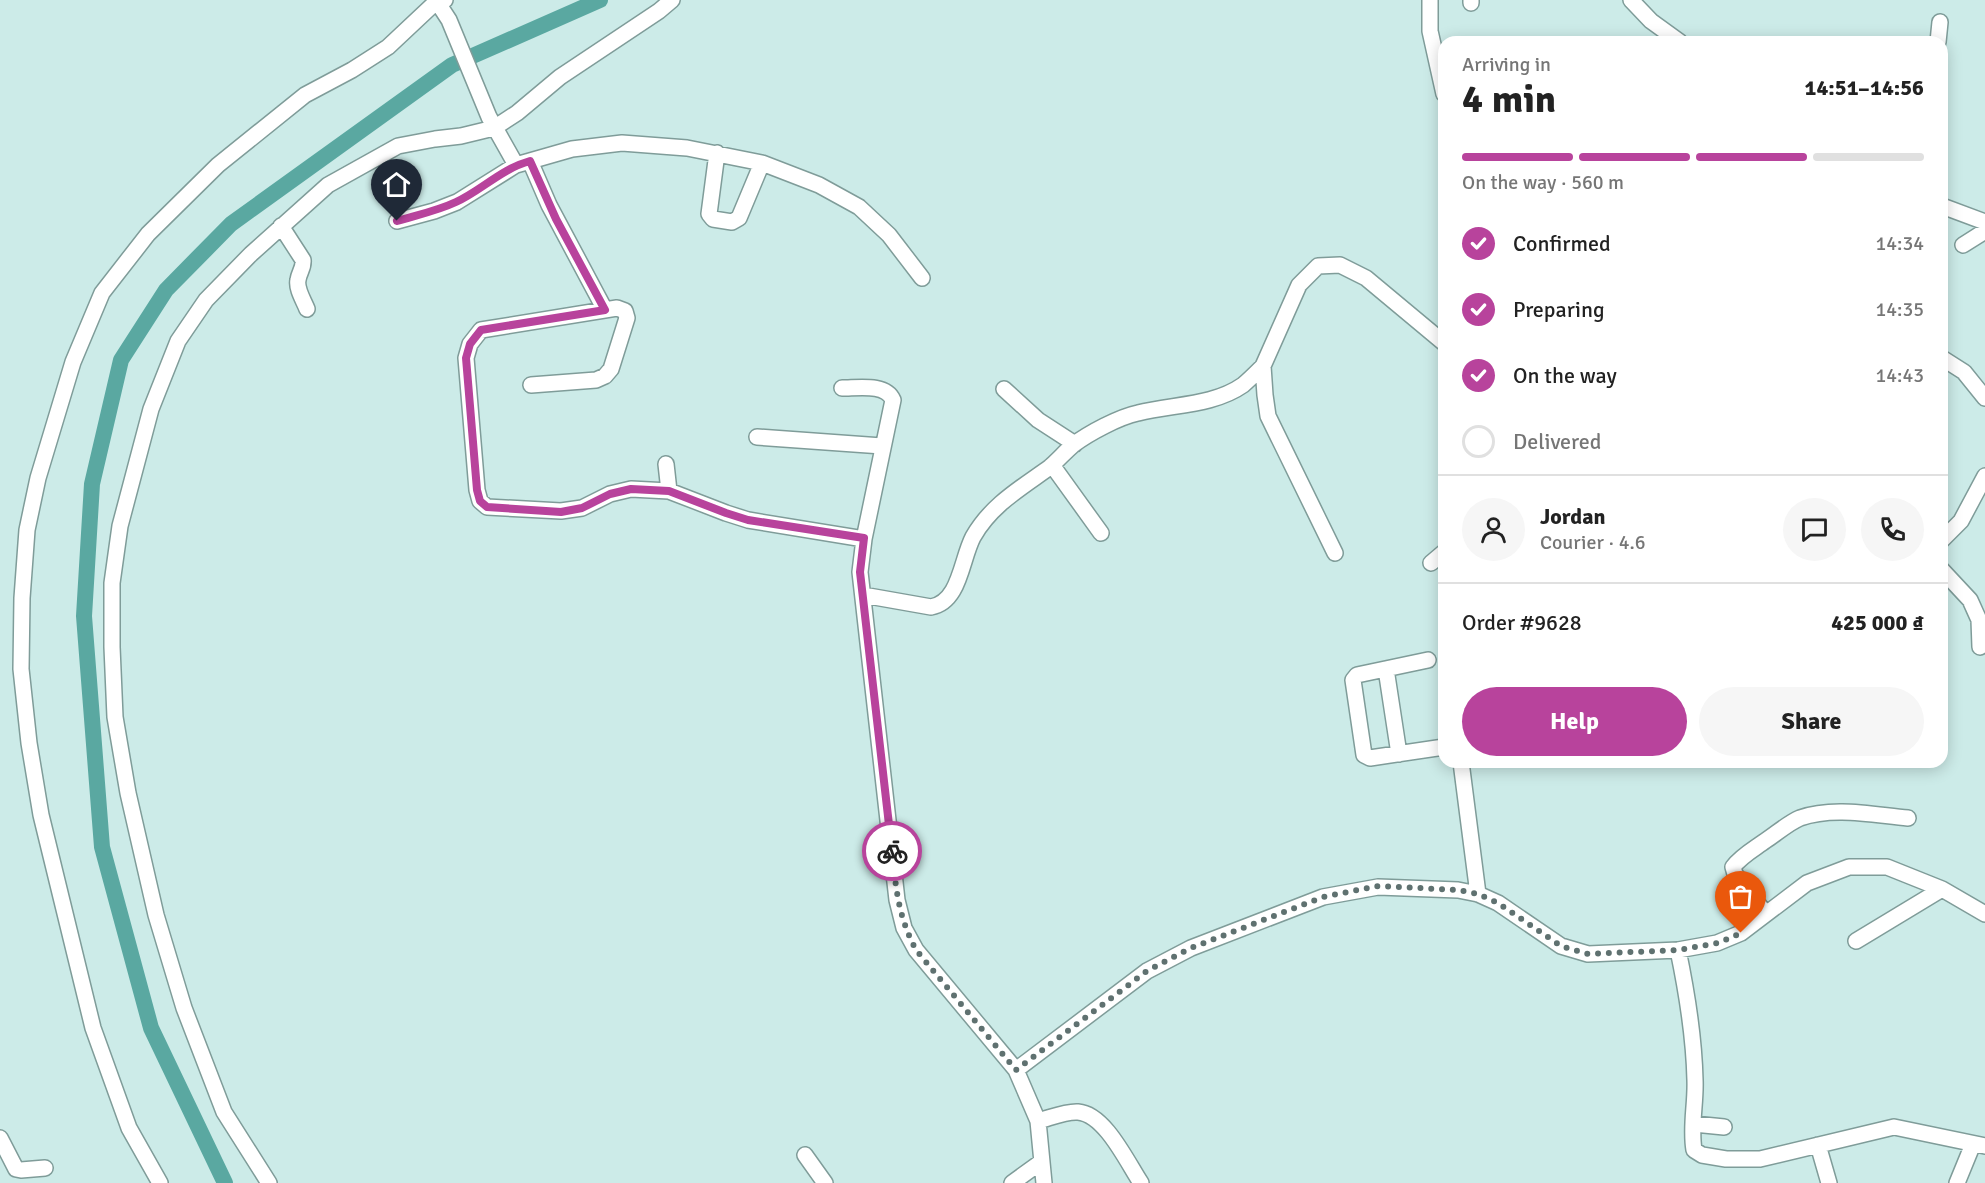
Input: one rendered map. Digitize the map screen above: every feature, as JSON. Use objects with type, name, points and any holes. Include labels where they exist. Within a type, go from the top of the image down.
[{"type":"street","points":[[160,1183],[129,1128],[97,1038],[41,815],[29,743],[21,669],[22,598],[27,530],[38,478],[73,362],[102,293],[148,234],[227,158],[305,95],[352,70],[388,47],[440,0],[491,122],[523,163],[549,205],[605,310]]},
{"type":"street","points":[[268,1183],[224,1112],[184,1008],[156,915],[128,793],[115,717],[112,583],[120,526],[151,410],[178,341],[206,300],[251,254],[328,185],[398,146],[460,136],[517,113],[560,76],[672,0]]},
{"type":"street","points":[[1430,0],[1430,32],[1438,67]]},
{"type":"street","points":[[1631,0],[1651,21],[1672,36]]},
{"type":"street","points":[[1939,36],[1940,22]]},
{"type":"street","points":[[397,221],[457,202],[523,163],[572,149],[622,143],[687,148],[762,163],[819,185],[860,207],[889,234],[922,278]]},
{"type":"street","points":[[717,153],[709,214],[713,219],[732,222],[739,218],[762,163]]},
{"type":"street","points":[[1948,208],[1985,222]]},
{"type":"street","points":[[281,226],[303,260],[304,266],[297,280],[307,309]]},
{"type":"street","points":[[1963,245],[1985,231]]},
{"type":"street","points":[[863,595],[930,607],[941,605],[952,592],[973,537],[986,519],[1002,500],[1052,465],[1075,444],[1114,422],[1138,413],[1213,399],[1243,385],[1263,366],[1299,285],[1318,266],[1340,265],[1366,278],[1438,338]]},
{"type":"street","points":[[531,386],[596,380],[605,376],[611,369],[627,318],[625,311],[617,308],[481,330],[470,344],[466,358],[477,490],[480,501],[487,507],[561,512],[582,508],[610,494],[631,489],[669,491],[748,520],[864,538]]},
{"type":"street","points":[[1948,362],[1964,372],[1985,398]]},
{"type":"street","points":[[1263,366],[1268,416],[1335,553]]},
{"type":"street","points":[[842,388],[883,389],[890,393],[893,400],[864,538],[860,572],[897,900],[904,928],[916,950],[1016,1070],[1038,1121],[1044,1183]]},
{"type":"street","points":[[1004,389],[1038,420],[1075,444]]},
{"type":"street","points":[[757,437],[882,446]]},
{"type":"street","points":[[666,464],[669,491]]},
{"type":"street","points":[[1052,465],[1101,533]]},
{"type":"street","points":[[1948,534],[1979,502],[1985,476]]},
{"type":"street","points":[[1431,563],[1438,557]]},
{"type":"street","points":[[1948,576],[1970,600],[1979,620],[1980,647]]},
{"type":"street","points":[[1428,660],[1357,675],[1353,680],[1364,755],[1370,758],[1438,748]]},
{"type":"street","points":[[1386,669],[1399,754]]},
{"type":"street","points":[[1462,768],[1478,894]]},
{"type":"street","points":[[1766,914],[1732,867],[1738,860],[1776,834],[1800,818],[1824,814],[1855,813],[1908,818]]},
{"type":"street","points":[[1016,1070],[1147,971],[1191,948],[1323,897],[1378,886],[1458,890],[1478,894],[1498,903],[1561,946],[1588,954],[1678,950],[1718,943],[1741,933],[1807,883],[1849,867],[1887,867],[1942,889],[1985,914]]},
{"type":"street","points":[[1856,941],[1942,889]]},
{"type":"street","points":[[1678,950],[1688,996],[1694,1046],[1696,1099],[1692,1140],[1694,1150],[1702,1155],[1726,1159],[1760,1159],[1894,1127],[1979,1145],[1957,1183]]},
{"type":"street","points":[[1038,1121],[1077,1112],[1091,1115],[1102,1123],[1141,1183]]},
{"type":"street","points":[[1694,1124],[1724,1127]]},
{"type":"street","points":[[0,1138],[16,1169],[45,1168]]},
{"type":"street","points":[[1818,1144],[1829,1183]]},
{"type":"street","points":[[806,1155],[825,1183]]},
{"type":"street","points":[[1012,1183],[1041,1162]]},
{"type":"waterway","points":[[225,1183],[151,1028],[102,847],[84,616],[92,484],[121,360],[166,290],[231,224],[452,65],[600,0]]},
{"type":"way so far","points":[[892,851],[897,900],[904,928],[916,950],[1016,1070],[1147,971],[1191,948],[1323,897],[1378,886],[1458,890],[1478,894],[1498,903],[1561,946],[1588,954],[1678,950],[1718,943],[1741,933]]},
{"type":"route","points":[[397,221],[457,202],[516,165],[530,161],[556,219],[605,310],[481,330],[470,344],[466,358],[477,490],[480,501],[487,507],[561,512],[582,508],[610,494],[631,489],[669,491],[748,520],[864,538],[860,572],[892,851]]}]
